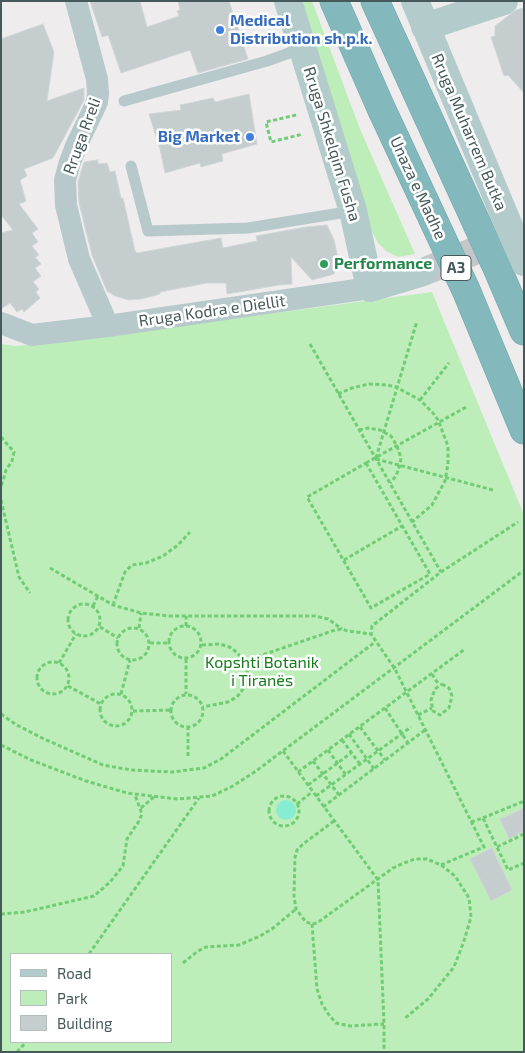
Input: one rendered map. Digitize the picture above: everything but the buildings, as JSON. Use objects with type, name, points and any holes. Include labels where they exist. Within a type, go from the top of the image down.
[{"type":"highway","name":"Unaza e Madhe","points":[[334,1],[381,108],[466,290],[524,430]]},
{"type":"highway","name":"A3","points":[[375,1],[524,331]]},
{"type":"main road","name":"Rruga Shkelqim Fusha","points":[[288,1],[353,211],[370,288]]},
{"type":"main road","name":"Rruga Muharrem Butka","points":[[415,1],[524,262]]},
{"type":"main road","points":[[425,26],[504,1]]},
{"type":"main road","name":"Rruga Kodra e Diellit","points":[[370,288],[423,272]]},
{"type":"street","name":"Rruga Rreli","points":[[76,1],[97,79],[98,93],[97,102],[70,162],[65,180],[66,205],[79,259],[108,326]]},
{"type":"street","name":"Rruga Kodra e Diellit","points":[[2,323],[32,335],[108,326],[370,288]]},
{"type":"lane","points":[[124,101],[268,61],[303,48]]},
{"type":"lane","points":[[131,166],[148,231],[248,228],[353,211]]},
{"type":"path","points":[[296,114],[266,122],[271,142],[303,134]]},
{"type":"path","points":[[375,458],[417,321]]},
{"type":"path","points":[[310,344],[441,572]]},
{"type":"path","points":[[420,400],[449,363]]},
{"type":"path","points":[[338,394],[369,384],[387,385],[420,400],[439,422],[448,446],[446,477],[432,505],[412,522]]},
{"type":"path","points":[[366,463],[430,574],[371,608],[307,497],[366,463],[468,406]]},
{"type":"path","points":[[359,430],[374,429],[383,432],[391,436],[397,446],[401,458],[400,465],[396,476],[390,483]]},
{"type":"path","points":[[1,438],[14,452],[1,487]]},
{"type":"path","points":[[375,458],[493,490]]},
{"type":"path","points":[[1,500],[19,577],[30,593]]},
{"type":"path","points":[[442,865],[484,847],[395,669],[375,642],[371,634],[372,626],[441,572],[518,522]]},
{"type":"path","points":[[344,560],[402,526]]},
{"type":"path","points":[[113,604],[125,572],[132,565],[146,563],[163,556],[178,545],[190,532]]},
{"type":"path","points":[[50,568],[113,604],[141,613],[186,616],[315,616],[328,619],[348,631],[371,634]]},
{"type":"path","points":[[1,745],[31,760],[86,781],[135,795],[178,798],[212,796],[233,786],[282,751],[395,669],[523,571]]},
{"type":"path","points":[[93,606],[98,596]]},
{"type":"path","points":[[80,604],[93,606],[100,616],[100,627],[89,636],[76,634],[69,625],[68,617],[71,610],[80,604]]},
{"type":"path","points":[[139,628],[141,613]]},
{"type":"path","points":[[186,616],[186,626]]},
{"type":"path","points":[[186,626],[192,627],[198,632],[202,645],[196,655],[186,659],[176,656],[171,650],[169,643],[170,636],[175,630],[186,626]]},
{"type":"path","points":[[100,627],[118,638]]},
{"type":"path","points":[[139,628],[146,633],[150,643],[144,656],[138,660],[130,660],[119,652],[118,638],[125,629],[139,628]]},
{"type":"path","points":[[245,661],[320,634],[342,629]]},
{"type":"path","points":[[59,663],[76,634]]},
{"type":"path","points":[[1,714],[15,724],[42,738],[103,765],[131,770],[172,772],[204,768],[221,759],[375,642]]},
{"type":"path","points":[[150,643],[169,643]]},
{"type":"path","points":[[202,645],[220,644],[229,646],[237,651],[245,661],[248,675],[246,685],[240,693],[228,702],[203,707]]},
{"type":"path","points":[[298,772],[466,649]]},
{"type":"path","points":[[186,659],[186,694]]},
{"type":"path","points":[[121,694],[130,660]]},
{"type":"path","points":[[52,662],[59,663],[69,674],[68,686],[64,691],[53,695],[43,692],[37,683],[38,672],[42,666],[52,662]]},
{"type":"path","points":[[432,674],[439,685]]},
{"type":"path","points":[[439,685],[449,688],[452,696],[445,712],[440,715],[435,713],[432,708],[432,696],[439,685]]},
{"type":"path","points":[[68,686],[101,704]]},
{"type":"path","points":[[121,694],[129,699],[133,711],[132,717],[121,726],[107,724],[102,718],[101,704],[109,696],[121,694]]},
{"type":"path","points":[[186,694],[197,698],[203,707],[204,714],[195,726],[188,728],[175,722],[171,716],[172,705],[176,699],[186,694]]},
{"type":"path","points":[[385,708],[408,743]]},
{"type":"path","points":[[418,715],[432,708]]},
{"type":"path","points":[[133,711],[171,710]]},
{"type":"path","points":[[360,727],[385,760]]},
{"type":"path","points":[[316,796],[411,727]]},
{"type":"path","points":[[188,728],[188,756]]},
{"type":"path","points":[[323,807],[425,730]]},
{"type":"path","points":[[349,734],[374,769]]},
{"type":"path","points":[[342,740],[360,764]]},
{"type":"path","points":[[328,750],[346,775]]},
{"type":"path","points":[[282,751],[378,880],[384,1052]]},
{"type":"path","points":[[308,785],[351,753]]},
{"type":"path","points":[[313,761],[339,795]]},
{"type":"path","points":[[297,804],[312,792]]},
{"type":"path","points":[[1,914],[25,912],[66,904],[94,896],[101,890],[118,874],[123,866],[127,839],[140,821],[141,808],[135,795]]},
{"type":"path","points":[[141,808],[155,796]]},
{"type":"path","points":[[287,797],[297,804],[298,815],[292,824],[282,826],[272,821],[269,809],[271,803],[276,798],[287,797]]},
{"type":"path","points":[[90,953],[200,798]]},
{"type":"path","points":[[471,822],[524,801]]},
{"type":"path","points":[[483,818],[508,870],[524,863]]},
{"type":"path","points":[[334,821],[303,844],[297,850],[295,857],[294,896],[296,909],[300,917],[306,922],[317,923],[398,866],[415,859],[427,859],[442,865],[460,882],[469,898],[471,917],[458,956],[449,975],[428,1000],[404,1019]]},
{"type":"path","points":[[497,847],[524,834]]},
{"type":"path","points":[[183,963],[206,947],[239,945],[260,936],[272,929],[296,909]]},
{"type":"path","points":[[312,924],[316,989],[329,1016],[336,1023],[350,1026],[384,1024]]},
{"type":"green space","points":[[300,1],[312,1],[360,129],[415,254],[398,257],[386,251],[378,243],[371,230]]},
{"type":"green space","name":"Kopshti Botanik i Tiranës","points":[[432,292],[524,515],[524,1052],[1,1052],[1,344],[16,346],[51,343]]},
{"type":"shaded area","points":[[286,800],[293,803],[296,810],[293,817],[286,820],[279,817],[276,810],[279,803]]},
{"type":"tunnel","points":[[423,272],[500,241]]},
{"type":"place","name":"Medical Distribution sh.p.k.","points":[[220,30]]},
{"type":"place","name":"Big Market","points":[[250,137]]},
{"type":"place","name":"Performance","points":[[324,264]]}]
